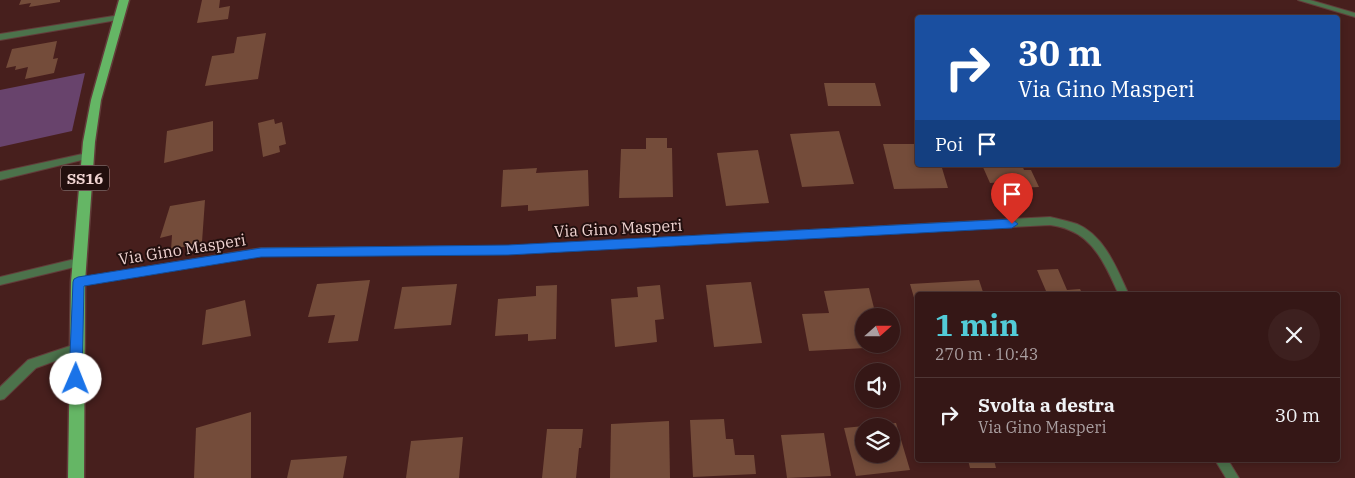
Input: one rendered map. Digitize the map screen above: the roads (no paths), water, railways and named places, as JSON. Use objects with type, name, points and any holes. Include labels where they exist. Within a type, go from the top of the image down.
[{"type":"main road","name":"SS16","points":[[76,478],[78,282],[87,156],[96,100],[124,0]]},
{"type":"street","points":[[1302,0],[1355,14]]},
{"type":"street","points":[[0,37],[120,16]]},
{"type":"street","points":[[0,176],[87,156]]},
{"type":"street","name":"Via Gino Masperi","points":[[78,282],[261,252],[508,250],[1050,221],[1074,227],[1094,243],[1109,263],[1123,292]]},
{"type":"street","points":[[0,281],[80,262]]},
{"type":"street","points":[[0,395],[32,364],[76,349]]},
{"type":"street","points":[[1222,462],[1233,478]]}]
